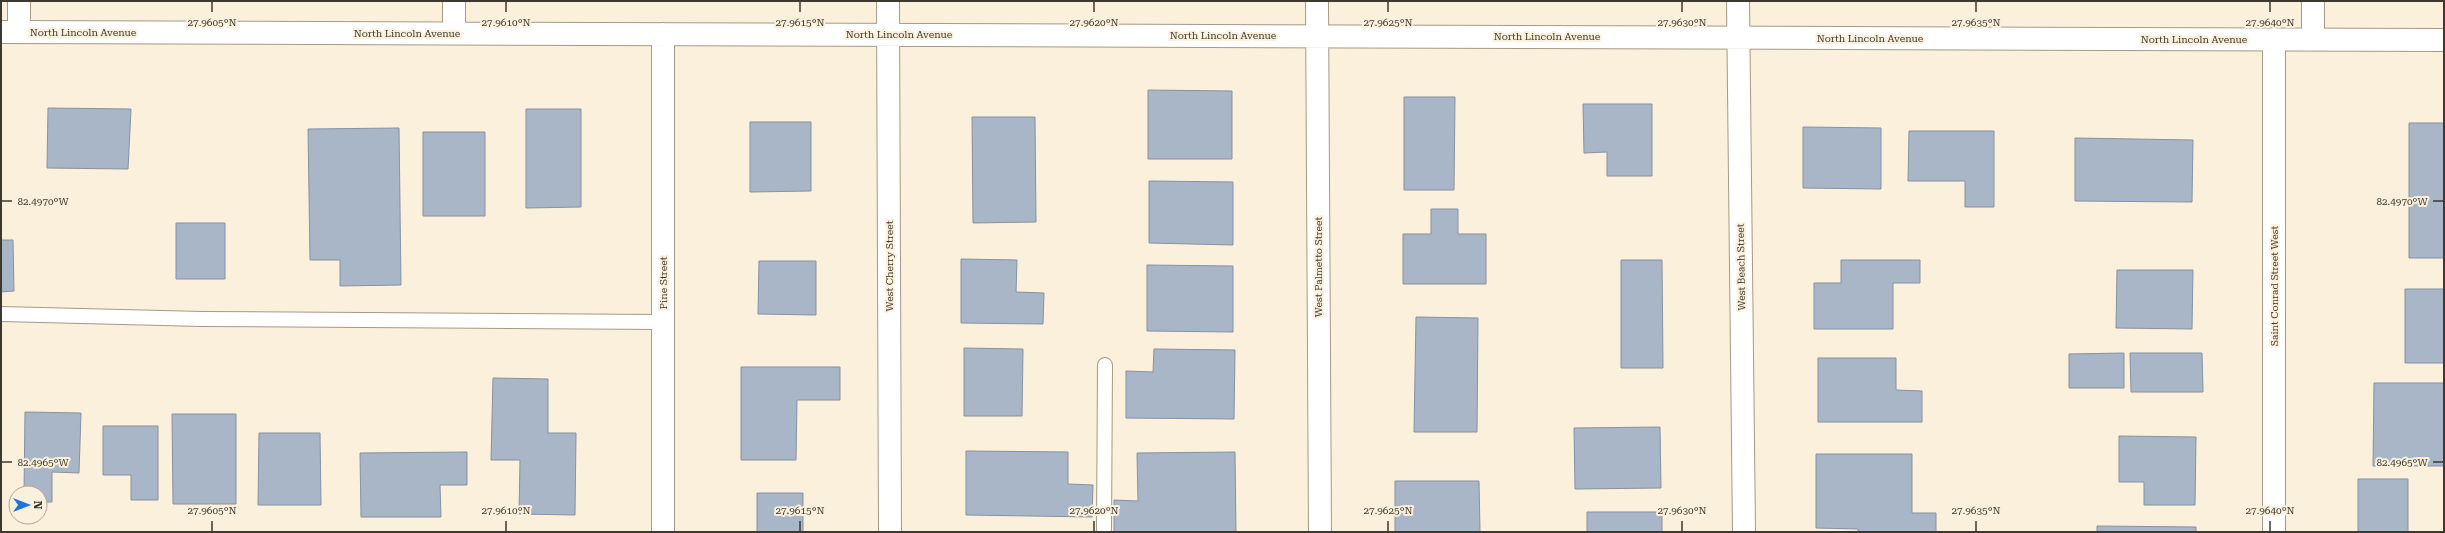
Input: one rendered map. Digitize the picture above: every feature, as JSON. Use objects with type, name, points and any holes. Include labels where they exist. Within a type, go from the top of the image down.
[{"type":"street","points":[[10,32],[19,1]]},
{"type":"street","points":[[454,1],[454,33]]},
{"type":"street","name":"West Cherry Street","points":[[888,1],[890,532]]},
{"type":"street","name":"West Palmetto Street","points":[[1317,1],[1320,532]]},
{"type":"street","name":"West Beach Street","points":[[1738,1],[1744,532]]},
{"type":"street","points":[[2313,1],[2313,39]]},
{"type":"street","name":"North Lincoln Avenue","points":[[10,32],[1317,35],[2444,40]]},
{"type":"street","name":"Pine Street","points":[[662,34],[662,532]]},
{"type":"street","name":"Saint Conrad Street West","points":[[2274,39],[2274,532]]},
{"type":"lane","points":[[1,314],[218,319],[662,322]]},
{"type":"lane","points":[[1104,532],[1105,364]]},
{"type":"building","points":[[1148,90],[1232,91],[1232,159],[1148,159]]},
{"type":"building","points":[[1404,97],[1455,97],[1454,190],[1404,190]]},
{"type":"building","points":[[1583,104],[1652,104],[1652,176],[1607,176],[1607,152],[1584,153]]},
{"type":"building","points":[[48,108],[131,109],[128,169],[47,168]]},
{"type":"building","points":[[526,109],[581,109],[581,207],[526,208]]},
{"type":"building","points":[[972,117],[1035,117],[1036,222],[973,223]]},
{"type":"building","points":[[750,122],[811,122],[811,191],[750,192]]},
{"type":"building","points":[[2409,123],[2444,123],[2444,258],[2409,258]]},
{"type":"building","points":[[1803,127],[1881,128],[1881,189],[1803,188]]},
{"type":"building","points":[[399,128],[401,285],[340,286],[340,260],[310,260],[308,129]]},
{"type":"building","points":[[1909,131],[1994,131],[1994,207],[1965,207],[1965,181],[1908,181]]},
{"type":"building","points":[[423,132],[485,132],[485,216],[423,216]]},
{"type":"building","points":[[2075,138],[2193,140],[2192,202],[2075,201]]},
{"type":"building","points":[[1149,181],[1233,182],[1233,245],[1149,243]]},
{"type":"building","points":[[1431,209],[1458,209],[1458,234],[1486,234],[1486,284],[1403,284],[1403,234],[1431,234]]},
{"type":"building","points":[[176,223],[225,223],[225,279],[176,279]]},
{"type":"building","points":[[1,240],[13,240],[14,291],[1,292]]},
{"type":"building","points":[[961,259],[1017,260],[1016,292],[1044,293],[1043,324],[961,323]]},
{"type":"building","points":[[1621,260],[1662,260],[1663,368],[1621,368]]},
{"type":"building","points":[[1841,260],[1920,260],[1920,283],[1893,283],[1893,329],[1814,329],[1814,283],[1841,283]]},
{"type":"building","points":[[759,261],[816,261],[816,315],[758,314]]},
{"type":"building","points":[[1147,265],[1233,266],[1233,332],[1147,331]]},
{"type":"building","points":[[2117,270],[2193,270],[2192,329],[2116,328]]},
{"type":"building","points":[[2405,289],[2444,289],[2444,363],[2405,363]]},
{"type":"building","points":[[1416,317],[1478,318],[1477,432],[1414,432]]},
{"type":"building","points":[[964,348],[1023,349],[1022,416],[964,416]]},
{"type":"building","points":[[1154,349],[1235,350],[1234,419],[1126,418],[1126,371],[1153,372]]},
{"type":"building","points":[[2124,353],[2124,388],[2069,388],[2069,354]]},
{"type":"building","points":[[2130,353],[2202,353],[2203,392],[2131,392]]},
{"type":"building","points":[[1818,358],[1896,358],[1896,390],[1922,391],[1922,422],[1818,422]]},
{"type":"building","points":[[741,367],[840,367],[840,400],[797,400],[796,460],[741,460]]},
{"type":"building","points":[[493,378],[548,379],[548,433],[576,433],[575,515],[519,514],[520,460],[491,460]]},
{"type":"building","points":[[2374,383],[2444,383],[2444,466],[2373,466]]},
{"type":"building","points":[[25,412],[81,413],[79,473],[52,472],[52,502],[48,502],[48,485],[24,485]]},
{"type":"building","points":[[172,414],[236,414],[236,504],[173,504]]},
{"type":"building","points":[[103,426],[158,426],[158,500],[131,500],[131,475],[103,475]]},
{"type":"building","points":[[1660,427],[1661,488],[1575,489],[1574,428]]},
{"type":"building","points":[[259,433],[320,433],[321,505],[258,505]]},
{"type":"building","points":[[2119,436],[2196,437],[2195,505],[2144,505],[2144,482],[2119,482]]},
{"type":"building","points":[[966,451],[1068,452],[1068,484],[1093,485],[1092,517],[966,515]]},
{"type":"building","points":[[467,452],[467,485],[440,485],[441,517],[361,517],[360,453]]},
{"type":"building","points":[[1235,452],[1236,532],[1114,532],[1114,500],[1138,501],[1137,453]]},
{"type":"building","points":[[1816,454],[1912,454],[1912,513],[1936,513],[1936,532],[1858,532],[1858,529],[1816,528]]},
{"type":"building","points":[[2358,479],[2408,479],[2408,532],[2358,532]]},
{"type":"building","points":[[1395,481],[1479,481],[1480,532],[1395,532]]},
{"type":"building","points":[[757,493],[803,493],[803,532],[757,532]]},
{"type":"building","points":[[1587,512],[1662,512],[1662,532],[1587,532]]},
{"type":"building","points":[[2097,526],[2196,527],[2196,532],[2097,532]]}]
